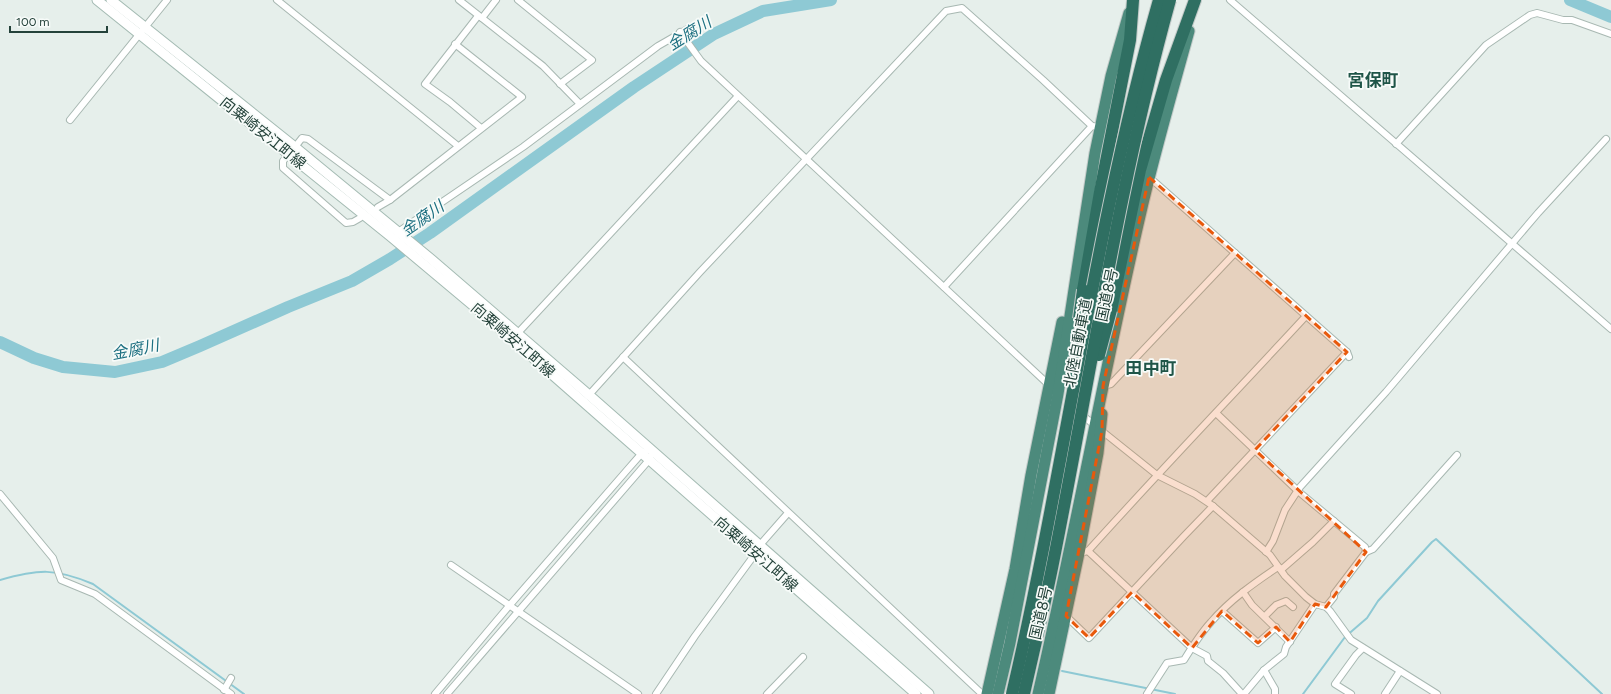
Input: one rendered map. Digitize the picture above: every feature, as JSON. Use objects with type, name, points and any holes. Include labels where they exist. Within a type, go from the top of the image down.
[{"type":"highway","name":"国道8号","points":[[998,694],[1018,604],[1058,394],[1080,249],[1096,126],[1133,0]]},
{"type":"highway","points":[[1058,475],[1077,331],[1100,192],[1130,40],[1133,0]]},
{"type":"highway","name":"北陸自動車道","points":[[1012,694],[1041,565],[1119,157],[1159,0]]},
{"type":"highway","name":"北陸自動車道","points":[[1024,694],[1063,512],[1116,228],[1148,84],[1170,0]]},
{"type":"highway","name":"国道8号","points":[[1038,694],[1098,428],[1103,386],[1131,256],[1149,177],[1196,0]]},
{"type":"highway","points":[[1063,512],[1086,407],[1111,310],[1136,189],[1166,80],[1196,0]]},
{"type":"highway","points":[[988,694],[1015,569],[1031,475],[1049,385],[1072,278],[1080,249]]},
{"type":"highway","points":[[1049,694],[1066,616],[1083,552],[1098,428]]},
{"type":"main road","name":"向粟崎安江町線","points":[[97,0],[142,31],[292,151],[428,262],[586,398],[651,450],[757,550],[916,694]]},
{"type":"main road","name":"向粟崎安江町線","points":[[111,0],[142,31]]},
{"type":"main road","name":"向粟崎安江町線","points":[[586,398],[649,460],[929,694]]},
{"type":"street","points":[[70,120],[168,0]]},
{"type":"street","points":[[277,0],[458,146]]},
{"type":"street","points":[[459,0],[543,66],[580,104]]},
{"type":"street","points":[[481,128],[450,102],[425,84],[456,44],[496,0]]},
{"type":"street","points":[[518,0],[592,60],[560,84]]},
{"type":"street","points":[[1230,0],[1611,328]]},
{"type":"street","points":[[586,398],[700,272],[946,11],[962,8],[1096,126],[944,287]]},
{"type":"street","points":[[1396,144],[1486,45],[1530,15],[1537,14],[1562,20],[1572,20],[1611,34]]},
{"type":"street","points":[[394,234],[523,148],[658,46],[691,27]]},
{"type":"street","points":[[681,33],[701,61],[1049,385]]},
{"type":"street","points":[[378,207],[390,200],[522,97],[456,44]]},
{"type":"street","points":[[515,336],[738,96]]},
{"type":"street","points":[[360,218],[353,222],[346,223],[283,168],[283,161],[302,138],[308,139],[390,200]]},
{"type":"street","points":[[1266,552],[1273,542],[1285,510],[1299,492],[1300,487],[1386,392],[1512,243],[1606,139]]},
{"type":"street","points":[[1149,177],[1348,355],[1207,501]]},
{"type":"street","points":[[1103,386],[1111,384],[1235,253]]},
{"type":"street","points":[[1306,316],[1216,413],[1083,552],[1132,592],[1192,648],[1207,656],[1208,661],[1223,673],[1243,694],[1272,661],[1284,654],[1286,647],[1316,604]]},
{"type":"street","points":[[623,357],[982,694]]},
{"type":"street","points":[[1058,394],[1156,475],[1207,501],[1266,552],[1284,576],[1316,604],[1330,610],[1348,636],[1363,648],[1437,694]]},
{"type":"street","points":[[1216,413],[1299,492],[1365,547],[1366,552]]},
{"type":"street","points":[[434,694],[642,453],[651,450],[649,460],[448,694]]},
{"type":"street","points":[[1326,608],[1334,597],[1334,594],[1366,552],[1373,549],[1457,455]]},
{"type":"street","points":[[0,494],[53,558],[61,580],[96,594],[231,694]]},
{"type":"street","points":[[1066,616],[1089,638],[1213,506]]},
{"type":"street","points":[[656,694],[695,636],[757,550],[788,513]]},
{"type":"street","points":[[1150,691],[1167,663],[1184,660],[1211,622],[1222,611],[1243,592],[1278,567],[1282,569],[1334,521]]},
{"type":"street","points":[[451,565],[517,612],[638,694]]},
{"type":"street","points":[[1243,592],[1252,605],[1290,642]]},
{"type":"street","points":[[1265,616],[1276,605],[1286,601],[1293,607]]},
{"type":"street","points":[[1222,611],[1258,643],[1276,627]]},
{"type":"street","points":[[1351,694],[1335,684],[1356,655],[1363,648]]},
{"type":"street","points":[[767,694],[803,657]]},
{"type":"street","points":[[1264,670],[1275,689],[1275,694]]},
{"type":"street","points":[[1385,694],[1400,670]]},
{"type":"street","points":[[225,689],[231,678]]},
{"type":"highlighted area","points":[[1149,177],[1347,352],[1255,450],[1366,552],[1326,607],[1315,604],[1290,642],[1276,627],[1258,643],[1222,611],[1192,648],[1132,592],[1089,638],[1066,616],[1102,431],[1103,386]]},
{"type":"waterway","name":"金腐川","points":[[0,342],[34,358],[63,367],[115,372],[162,362],[352,281],[390,259],[430,233],[634,87],[714,34],[763,11],[831,0]]},
{"type":"waterway","name":"金腐川","points":[[1570,0],[1611,17]]},
{"type":"waterway","points":[[1303,694],[1345,637],[1367,618],[1378,601],[1436,539],[1602,694]]},
{"type":"waterway","points":[[0,580],[37,572],[47,572],[68,575],[93,584],[244,694]]},
{"type":"waterway","points":[[1062,671],[1175,694]]},
{"type":"district","name":"宮保町","points":[[1373,80]]},
{"type":"district","name":"田中町","points":[[1151,368]]}]
